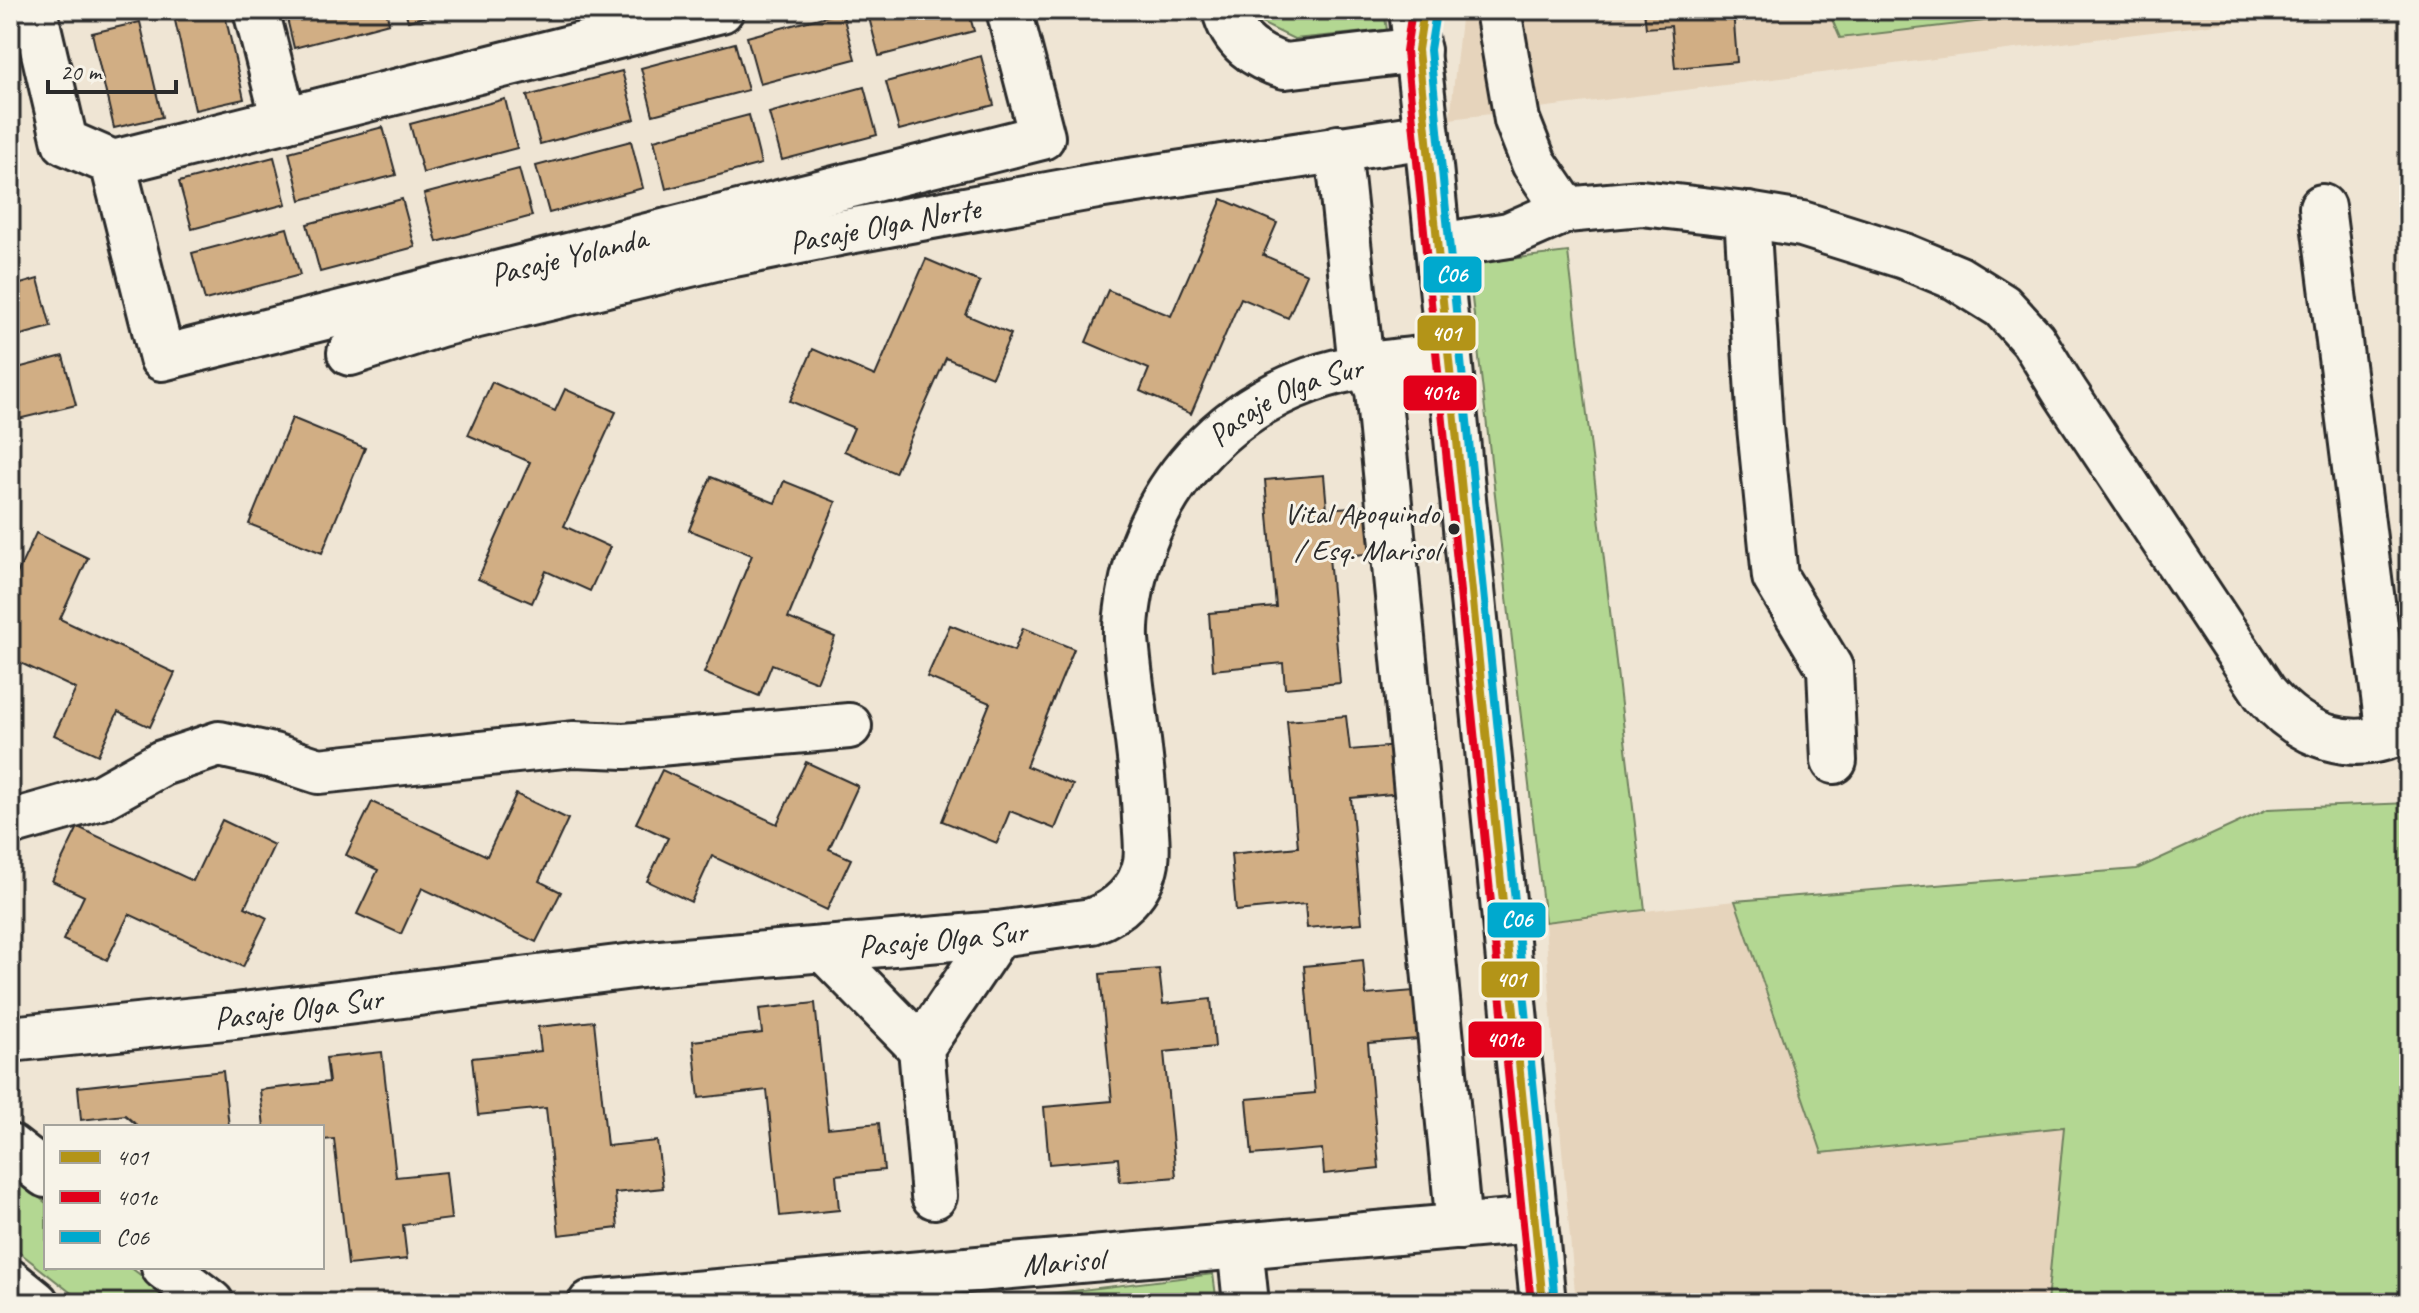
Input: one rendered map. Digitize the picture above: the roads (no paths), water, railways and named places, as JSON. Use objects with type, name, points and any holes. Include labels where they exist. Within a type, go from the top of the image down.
[{"type":"street","points":[[34,10],[65,142],[113,163],[721,10]]},
{"type":"street","points":[[256,10],[284,120]]},
{"type":"street","name":"Pasaje Yolanda","points":[[113,163],[162,358],[1042,137],[1009,10]]},
{"type":"street","points":[[1225,10],[1234,33],[1245,45],[1270,62],[1285,66],[1418,23],[1447,357],[1543,1303]]},
{"type":"street","points":[[1498,10],[1517,120],[1534,163],[1566,210]]},
{"type":"street","name":"Pasaje Olga Norte","points":[[350,353],[440,324],[719,257],[1097,186],[1427,136]]},
{"type":"street","points":[[1338,148],[1359,347],[1378,390],[1459,1227]]},
{"type":"street","points":[[1438,246],[1509,235],[1566,210],[1641,203],[1802,224],[1904,256],[1957,278],[2002,306],[2033,340],[2265,693],[2280,711],[2299,726],[2320,735],[2343,741],[2366,741],[2399,732],[2322,207]]},
{"type":"street","points":[[1747,215],[1760,427],[1775,577],[1830,668],[1834,761]]},
{"type":"street","name":"Pasaje Olga Sur","points":[[10,1039],[235,1016],[649,964],[998,934],[1092,921],[1105,916],[1131,895],[1147,860],[1144,793],[1126,635],[1129,598],[1137,561],[1150,525],[1168,492],[1190,461],[1217,434],[1247,411],[1280,392],[1312,379],[1367,366],[1447,357]]},
{"type":"street","points":[[10,823],[101,797],[162,763],[219,744],[273,756],[319,771],[574,744],[625,746],[849,726]]},
{"type":"street","points":[[934,1196],[921,1048],[998,934]]},
{"type":"street","points":[[824,949],[921,1048]]},
{"type":"street","points":[[10,1147],[44,1173]]},
{"type":"street","name":"Marisol","points":[[591,1303],[804,1293],[1240,1246],[1535,1220]]},
{"type":"street","points":[[1240,1246],[1246,1303]]},
{"type":"street","points":[[167,1269],[211,1303]]},
{"type":"street","points":[[10,1282],[36,1303]]},
{"type":"place","name":"Vital Apoquindo / Esq. Marisol","points":[[1454,529]]}]
